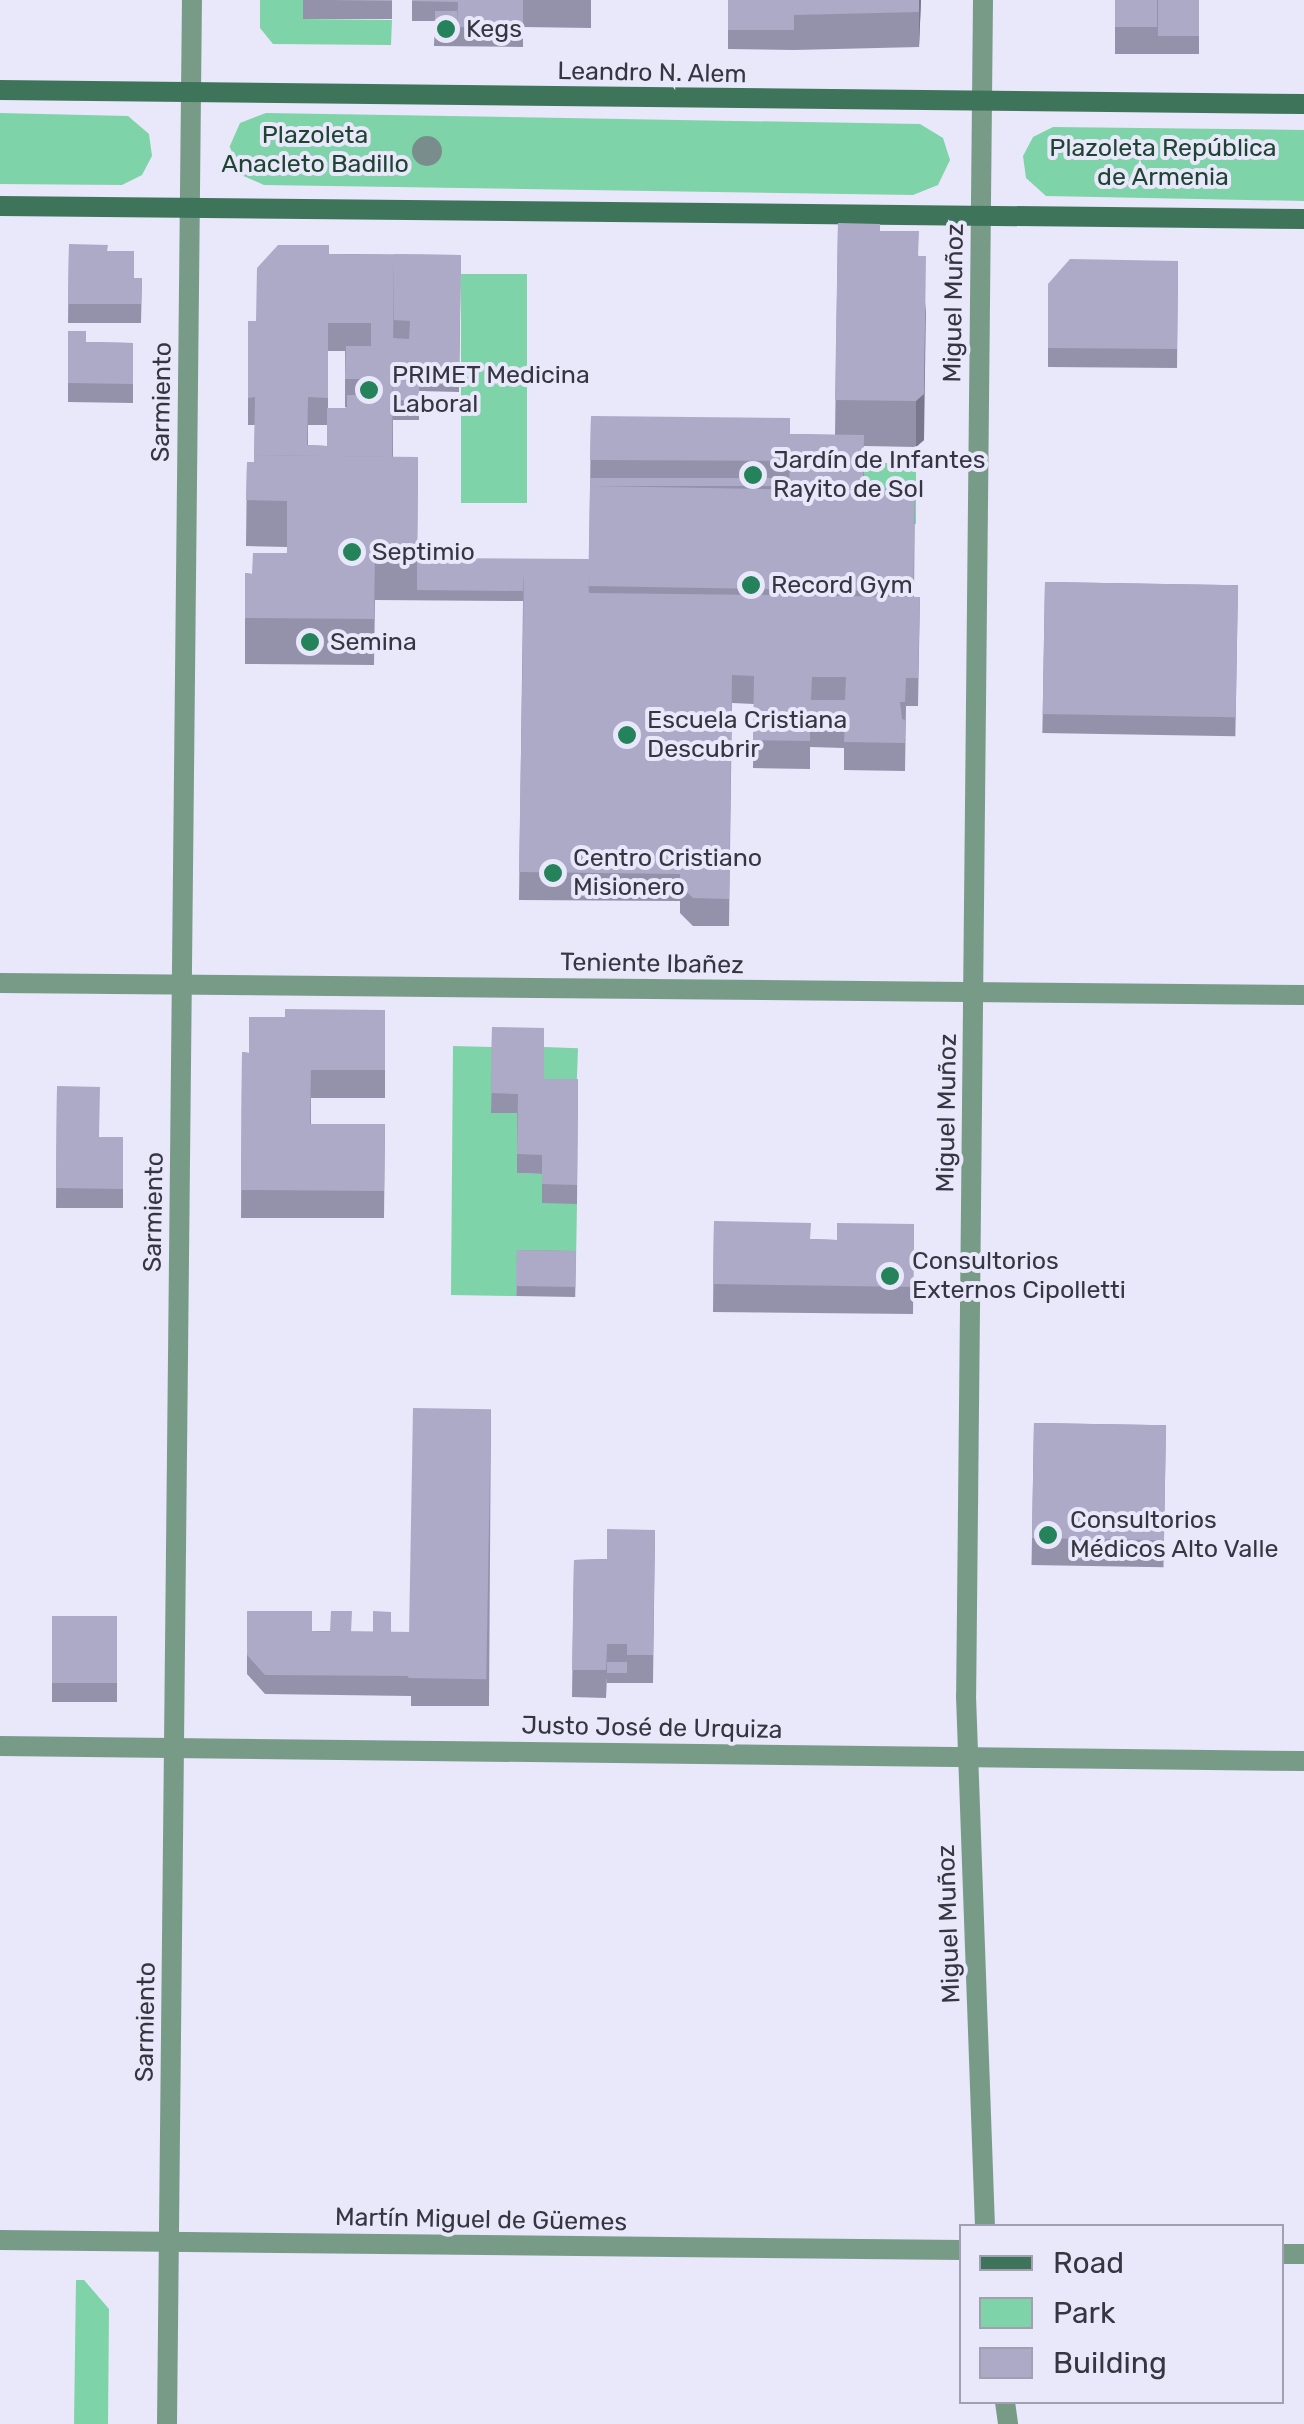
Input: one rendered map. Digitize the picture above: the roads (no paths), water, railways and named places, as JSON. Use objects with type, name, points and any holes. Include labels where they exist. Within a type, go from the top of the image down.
[{"type":"main road","name":"Leandro N. Alem","points":[[0,90],[1304,104]]},
{"type":"main road","points":[[0,206],[1304,219]]},
{"type":"street","name":"Sarmiento","points":[[168,2424],[192,0]]},
{"type":"street","name":"Miguel Muñoz","points":[[983,0],[968,1757],[985,2224]]},
{"type":"street","name":"Teniente Ibañez","points":[[0,983],[1304,995]]},
{"type":"street","name":"Justo José de Urquiza","points":[[0,1746],[1304,1761]]},
{"type":"street","name":"Martín Miguel de Güemes","points":[[0,2240],[959,2250]]},
{"type":"place","name":"Kegs","points":[[446,29]]},
{"type":"place","name":"PRIMET Medicina Laboral","points":[[369,390]]},
{"type":"place","name":"Jardín de Infantes Rayito de Sol","points":[[753,475]]},
{"type":"place","name":"Septimio","points":[[352,552]]},
{"type":"place","name":"Record Gym","points":[[751,585]]},
{"type":"place","name":"Semina","points":[[310,642]]},
{"type":"place","name":"Escuela Cristiana Descubrir","points":[[627,735]]},
{"type":"place","name":"Centro Cristiano Misionero","points":[[553,873]]},
{"type":"place","name":"Consultorios Externos Cipolletti","points":[[890,1276]]},
{"type":"place","name":"Consultorios Médicos Alto Valle","points":[[1048,1535]]},
{"type":"park label","name":"Plazoleta Anacleto Badillo","points":[[315,150]]},
{"type":"park label","name":"Plazoleta República de Armenia","points":[[1163,164]]}]
